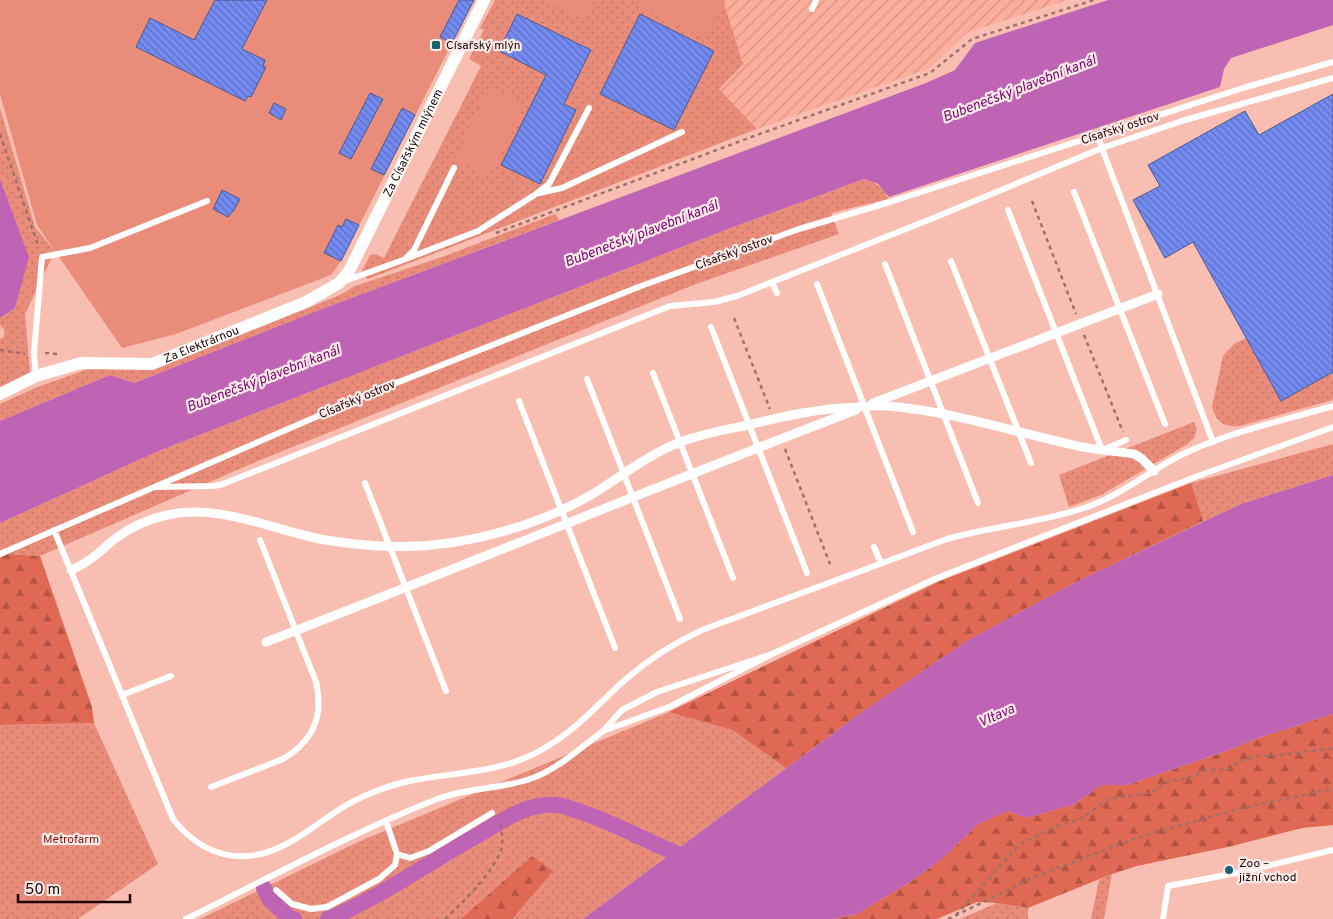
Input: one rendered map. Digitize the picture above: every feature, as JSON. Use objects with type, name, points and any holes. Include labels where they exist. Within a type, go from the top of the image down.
[{"type":"street","name":"Za Císařským mlýnem","points":[[339,283],[349,271],[484,0]]},
{"type":"street","name":"Za Elektrárnou","points":[[0,394],[36,376],[81,363],[152,364],[306,302],[339,283]]},
{"type":"street","points":[[266,642],[566,522],[1158,294]]},
{"type":"street","points":[[71,570],[92,559],[131,528],[155,518],[180,513],[217,513],[324,540],[358,545],[445,544],[472,539],[531,523],[561,510],[595,492],[658,452],[680,442],[749,424],[830,408],[882,405],[944,414],[1075,446],[1134,454],[1142,458],[1154,471]]},
{"type":"lane","points":[[812,9],[816,0]]},
{"type":"lane","name":"Císařský ostrov","points":[[0,554],[371,393],[650,283],[799,228],[890,202],[1246,87],[1333,62]]},
{"type":"lane","name":"Císařský ostrov","points":[[152,487],[214,486],[223,484],[670,306],[714,302],[737,296],[940,216],[1102,148],[1185,120],[1333,78]]},
{"type":"lane","points":[[339,283],[478,231],[536,194],[549,184],[589,108]]},
{"type":"lane","points":[[536,194],[562,188],[682,132]]},
{"type":"lane","points":[[1097,135],[1213,442]]},
{"type":"lane","points":[[403,260],[414,250],[454,168]]},
{"type":"lane","points":[[1074,192],[1165,424]]},
{"type":"lane","points":[[36,376],[34,352],[42,257],[90,248],[207,201]]},
{"type":"lane","points":[[1008,210],[1102,450],[1126,440]]},
{"type":"lane","points":[[952,261],[1031,463]]},
{"type":"lane","points":[[885,264],[978,503]]},
{"type":"lane","points":[[772,282],[777,293]]},
{"type":"lane","points":[[817,284],[913,532]]},
{"type":"lane","points":[[711,327],[807,573]]},
{"type":"lane","points":[[653,373],[733,578]]},
{"type":"lane","points":[[587,379],[680,619]]},
{"type":"lane","points":[[519,401],[615,648]]},
{"type":"lane","points":[[54,530],[167,807],[181,829],[201,845],[213,851],[235,856],[258,855],[280,848],[339,810],[375,791],[412,780],[492,768],[530,755],[565,735],[644,664],[682,639],[702,630],[947,538],[968,532],[1040,520],[1086,508],[1121,492],[1180,456],[1213,442],[1333,406]]},
{"type":"lane","points":[[603,731],[669,708],[772,654],[936,578],[1195,477],[1333,427]]},
{"type":"lane","points":[[365,483],[446,691]]},
{"type":"lane","points":[[212,787],[283,759],[298,749],[309,736],[318,715],[316,682],[260,540]]},
{"type":"lane","points":[[874,547],[881,563]]},
{"type":"lane","points":[[186,919],[386,821],[440,798],[497,788],[532,779],[567,759],[603,731],[622,710],[657,692],[772,654]]},
{"type":"lane","points":[[122,695],[171,676]]},
{"type":"lane","points":[[397,854],[410,858],[429,850],[492,813]]},
{"type":"lane","points":[[276,890],[292,904],[311,909],[328,907],[380,879],[395,866],[397,854],[386,821]]},
{"type":"lane","points":[[1163,919],[1168,886],[1242,872],[1333,850]]},
{"type":"path","points":[[492,235],[754,136],[930,73],[972,39],[1094,0]]},
{"type":"path","points":[[0,134],[42,257]]},
{"type":"path","points":[[956,915],[1019,845],[1055,827],[1081,819],[1110,799],[1151,793],[1167,782],[1187,778],[1208,770],[1229,769],[1240,762],[1257,756],[1333,748]]},
{"type":"path","points":[[948,919],[1039,875],[1139,837],[1238,809],[1333,789]]},
{"type":"path","points":[[445,919],[468,897],[495,863],[502,848],[502,836]]},
{"type":"shaded area","points":[[723,0],[1068,0],[968,32],[930,68],[757,129],[719,89],[743,64]]},
{"type":"green space","points":[[0,0],[474,0],[341,261],[331,275],[176,334],[122,348],[37,225],[0,94]]},
{"type":"green space","points":[[495,0],[723,0],[743,64],[719,89],[757,129],[368,279],[361,273],[370,255],[375,254],[384,258],[481,66],[469,59],[484,30],[480,28]]},
{"type":"green space","points":[[543,0],[594,0],[585,20]]},
{"type":"green space","points":[[636,0],[719,0],[724,2],[705,39],[634,3]]},
{"type":"green space","points":[[490,87],[525,105],[489,177],[454,160]]},
{"type":"green space","points":[[0,108],[35,227],[55,251],[25,314],[30,373],[0,387],[0,339],[4,337],[4,330],[0,325],[0,318],[15,308],[28,257],[0,179]]},
{"type":"green space","points":[[864,179],[882,188],[888,199],[831,213],[839,234],[696,284],[258,461],[40,556],[8,554],[0,558],[0,523],[161,450],[728,229]]},
{"type":"green space","points":[[555,214],[559,220],[322,309],[134,383],[110,375],[0,421],[0,404],[35,388],[88,369],[175,361],[340,295],[355,286],[442,257]]},
{"type":"green space","points":[[1246,338],[1281,401],[1333,372],[1333,400],[1240,426],[1230,426],[1222,423],[1216,417],[1212,407],[1223,356],[1234,344]]},
{"type":"green space","points":[[1194,422],[1197,429],[1194,438],[1186,445],[1101,495],[1069,507],[1059,475]]},
{"type":"green space","points":[[1333,444],[1333,475],[1241,504],[1082,579],[970,639],[862,712],[583,919],[200,919],[358,842],[669,712],[938,582],[1191,483]]},
{"type":"green space","points":[[1191,483],[1203,521],[1082,579],[970,639],[862,712],[786,768],[733,730],[669,712],[938,582]]},
{"type":"green space","points":[[8,554],[40,556],[92,707],[94,723],[0,725],[0,558]]},
{"type":"green space","points":[[1333,714],[1333,825],[1302,828],[1228,847],[1137,866],[1112,874],[1028,908],[977,902],[937,919],[832,919],[857,914],[913,880],[944,857],[978,824],[1008,811],[1026,818],[1075,804],[1101,785],[1127,785],[1229,750],[1258,738]]},
{"type":"green space","name":"Metrofarm","points":[[94,723],[158,864],[78,919],[0,919],[0,725]]},
{"type":"green space","points":[[532,856],[553,871],[512,919],[461,919]]},
{"type":"green space","points":[[1112,874],[1104,919],[1091,919],[1099,880]]},
{"type":"green space","points":[[997,903],[1028,908],[1028,919],[960,919]]},
{"type":"water","name":"Bubenečský plavební kanál","points":[[1108,0],[1333,0],[1333,25],[1231,58],[1224,69],[1220,87],[889,197],[878,184],[864,179],[728,229],[161,450],[0,523],[0,421],[110,375],[134,383],[322,309],[926,83],[955,70],[975,43]]},
{"type":"water","points":[[0,179],[29,257],[15,308],[0,318]]},
{"type":"water","name":"Vltava","points":[[1333,475],[1333,714],[1258,738],[1229,750],[1127,785],[1101,785],[1075,804],[1026,818],[1008,811],[978,824],[944,857],[913,880],[857,914],[832,919],[583,919],[862,712],[970,639],[1082,579],[1241,504]]},
{"type":"building","points":[[215,0],[267,0],[242,49],[265,60],[263,66],[266,67],[251,97],[248,96],[245,101],[136,47],[150,18],[194,40]]},
{"type":"building","points":[[459,0],[474,0],[452,43],[440,37]]},
{"type":"building","points":[[517,14],[591,50],[564,104],[576,110],[540,184],[501,165],[546,75],[499,51]]},
{"type":"building","points":[[640,14],[714,51],[674,130],[600,94]]},
{"type":"building","points":[[370,93],[383,99],[351,159],[339,153]]},
{"type":"building","points":[[1333,94],[1333,372],[1281,401],[1193,242],[1165,258],[1133,200],[1160,186],[1148,165],[1245,111],[1259,135]]},
{"type":"building","points":[[274,103],[286,109],[281,120],[269,113]]},
{"type":"building","points":[[402,108],[415,115],[384,175],[371,169]]},
{"type":"building","points":[[222,190],[240,199],[228,217],[213,209]]},
{"type":"building","points":[[346,219],[359,225],[341,261],[324,253],[338,225],[342,227]]},
{"type":"waterway","points":[[328,919],[385,891],[514,814],[545,805],[562,806],[595,817],[693,860]]},
{"type":"waterway","points":[[264,888],[270,900],[290,918],[294,919]]},
{"type":"place","name":"Císařský mlýn","points":[[436,45]]},
{"type":"place","name":"Zoo – jižní vchod","points":[[1229,870]]}]
